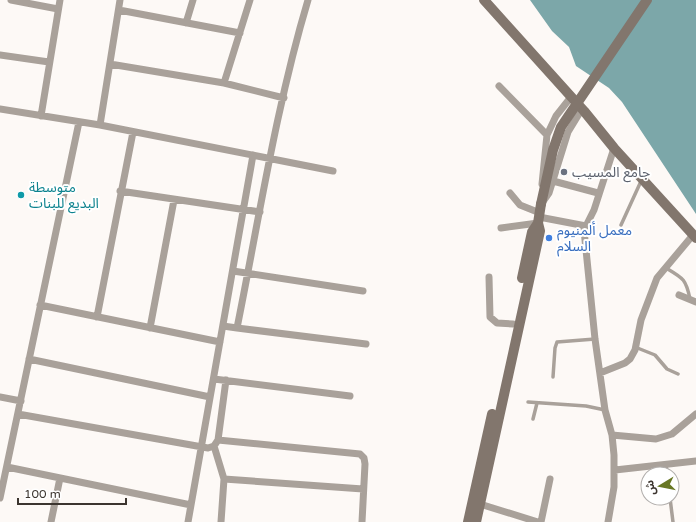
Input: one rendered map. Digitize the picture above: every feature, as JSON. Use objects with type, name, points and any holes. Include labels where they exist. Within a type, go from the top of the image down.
[{"type":"main road","points":[[484,0],[582,108],[614,148],[695,237]]},
{"type":"main road","points":[[476,522],[540,231],[540,214],[553,150],[562,127],[647,0]]},
{"type":"main road","points":[[468,522],[513,324],[532,232],[540,214]]},
{"type":"street","points":[[11,0],[58,9]]},
{"type":"street","points":[[40,116],[60,0]]},
{"type":"street","points":[[100,125],[120,0]]},
{"type":"street","points":[[186,22],[193,0]]},
{"type":"street","points":[[224,83],[250,0]]},
{"type":"street","points":[[237,328],[271,158],[308,0]]},
{"type":"street","points":[[119,10],[240,33]]},
{"type":"street","points":[[0,55],[49,62]]},
{"type":"street","points":[[110,64],[224,83],[284,98]]},
{"type":"street","points":[[499,86],[547,135]]},
{"type":"street","points":[[540,214],[547,135],[556,116],[571,97]]},
{"type":"street","points":[[501,228],[540,214],[548,196],[568,132],[582,108]]},
{"type":"street","points":[[0,109],[100,125],[333,171]]},
{"type":"street","points":[[0,498],[79,122]]},
{"type":"street","points":[[97,317],[120,191],[133,132]]},
{"type":"street","points":[[608,522],[614,487],[615,470],[612,435],[605,410],[595,339],[584,230],[594,210],[598,193],[614,148]]},
{"type":"street","points":[[188,522],[253,155]]},
{"type":"street","points":[[553,181],[598,193]]},
{"type":"street","points":[[120,191],[260,212]]},
{"type":"street","points":[[510,193],[520,205],[540,214],[586,226]]},
{"type":"street","points":[[150,328],[174,200]]},
{"type":"street","points":[[600,373],[625,363],[630,359],[635,347],[636,336],[648,299],[657,278],[695,237]]},
{"type":"street","points":[[233,271],[363,291]]},
{"type":"street","points":[[489,277],[490,317],[496,323],[513,324]]},
{"type":"street","points":[[679,295],[693,301]]},
{"type":"street","points":[[40,305],[220,342]]},
{"type":"street","points":[[223,326],[366,344]]},
{"type":"street","points":[[29,359],[210,396]]},
{"type":"street","points":[[214,379],[350,396]]},
{"type":"street","points":[[221,522],[224,479],[216,443],[226,380]]},
{"type":"street","points":[[0,397],[21,401]]},
{"type":"street","points":[[18,414],[201,448],[208,448],[216,443],[360,454],[364,458],[365,464],[362,489],[362,522]]},
{"type":"street","points":[[612,435],[656,439],[672,434],[696,414]]},
{"type":"street","points":[[615,470],[696,460]]},
{"type":"street","points":[[7,467],[191,505]]},
{"type":"street","points":[[51,522],[60,478]]},
{"type":"street","points":[[224,479],[362,489]]},
{"type":"street","points":[[480,504],[539,522],[550,479]]},
{"type":"lane","points":[[622,225],[642,178]]},
{"type":"lane","points":[[666,268],[684,278],[693,301]]},
{"type":"lane","points":[[553,377],[555,348],[557,342],[595,339]]},
{"type":"lane","points":[[635,347],[655,355],[667,369],[678,374]]},
{"type":"lane","points":[[528,402],[586,406],[605,410]]},
{"type":"lane","points":[[533,419],[537,403]]},
{"type":"lane","points":[[671,506],[673,522]]},
{"type":"water","points":[[530,0],[696,0],[696,214],[622,102],[609,88],[576,66],[569,47],[552,31]]},
{"type":"place","name":"جامع المسيب","points":[[564,172]]},
{"type":"place","name":"متوسطة البديع للبنات","points":[[21,195]]},
{"type":"place","name":"معمل ألمنيوم السلام","points":[[549,238]]}]
